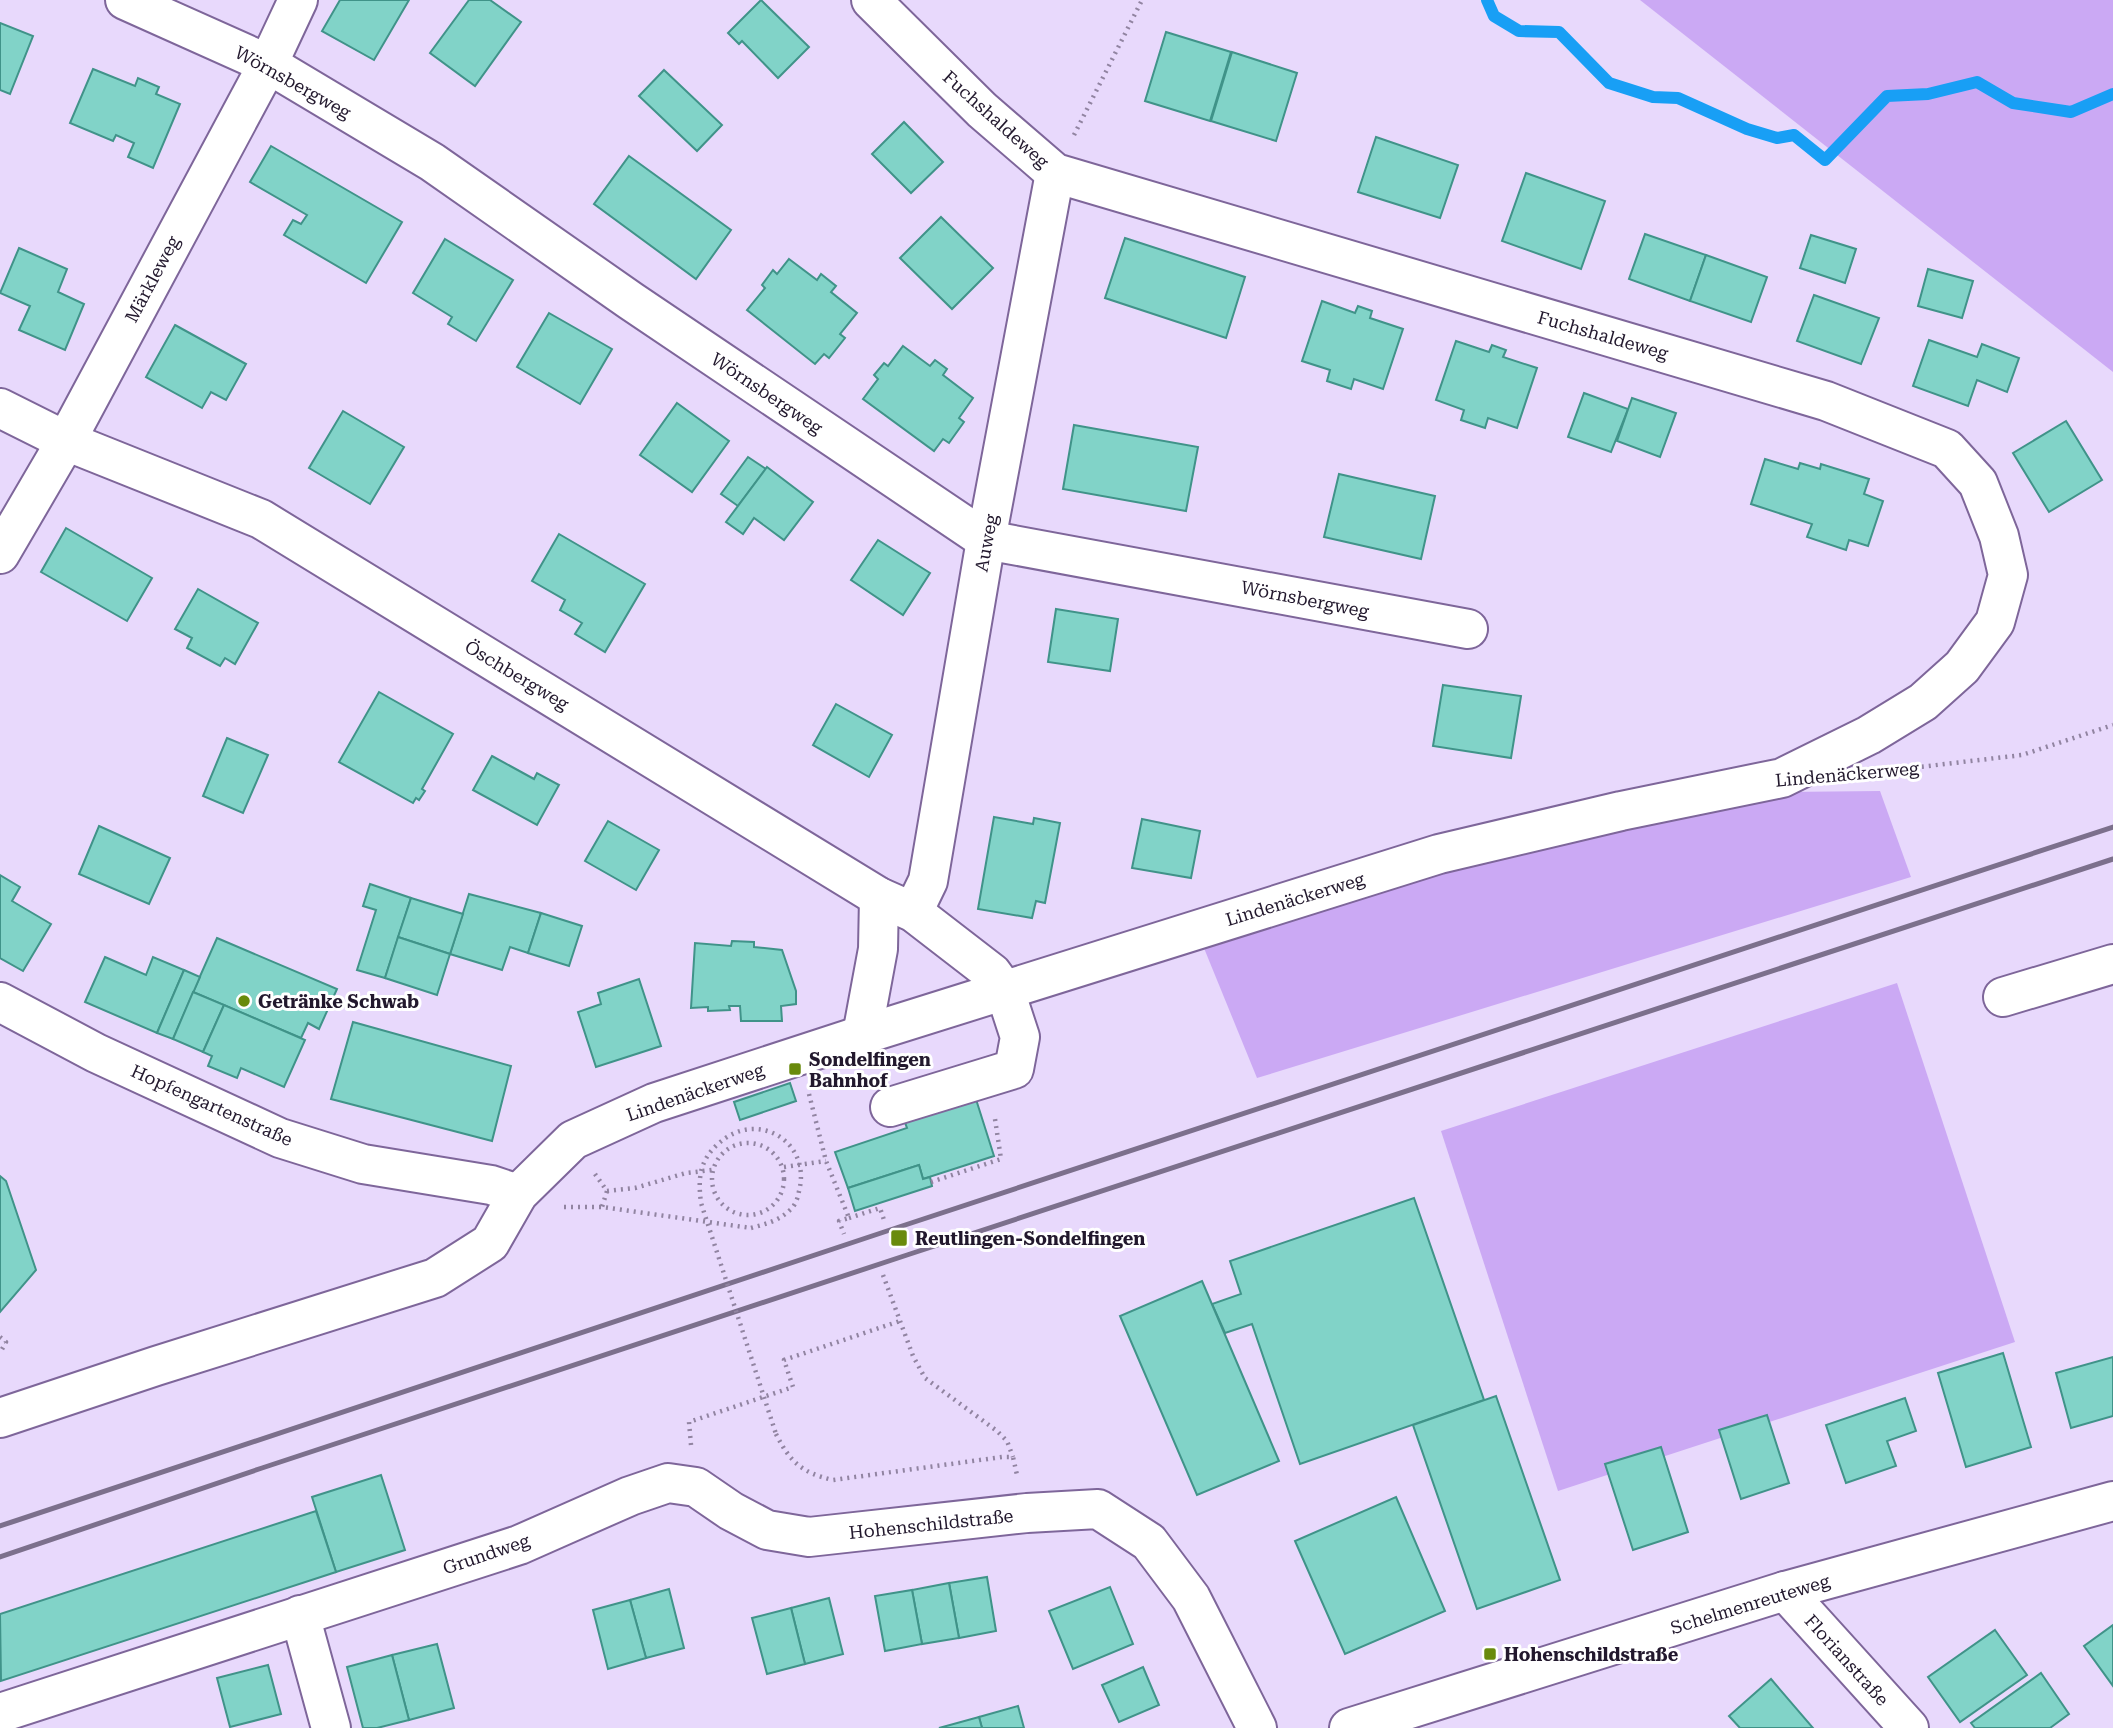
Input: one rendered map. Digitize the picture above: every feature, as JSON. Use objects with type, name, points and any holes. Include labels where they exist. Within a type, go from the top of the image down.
[{"type":"street","name":"Wörnsbergweg","points":[[125,0],[268,64],[432,162],[631,301],[986,540],[1468,629]]},
{"type":"street","name":"Märkleweg","points":[[0,554],[65,440],[268,64],[298,0]]},
{"type":"street","name":"Fuchshaldeweg","points":[[871,0],[982,110],[1055,173],[1826,401],[1947,449],[1979,484],[1999,536],[2008,575],[1995,622],[1962,667],[1923,702],[1869,735],[1782,778]]},
{"type":"street","name":"Auweg","points":[[913,912],[928,881],[986,540],[1055,173]]},
{"type":"street","name":"Öschbergweg","points":[[0,408],[65,440],[261,519],[879,897],[913,912],[992,973],[1004,991]]},
{"type":"street","name":"Lindenäckerweg","points":[[0,1419],[156,1366],[435,1278],[491,1242],[518,1194],[573,1140],[653,1103],[1439,854],[1621,811],[1782,778]]},
{"type":"street","points":[[862,1035],[878,949],[879,897]]},
{"type":"street","points":[[2003,997],[2113,964]]},
{"type":"street","points":[[890,1107],[1014,1069],[1020,1037],[1004,991]]},
{"type":"street","name":"Hopfengartenstraße","points":[[0,1002],[96,1053],[279,1138],[363,1164],[491,1185],[518,1194]]},
{"type":"street","name":"Grundweg","points":[[0,1713],[519,1545],[630,1496],[668,1483]]},
{"type":"street","name":"Hohenschildstraße","points":[[668,1483],[696,1488],[767,1530],[809,1537],[1027,1513],[1098,1509],[1149,1542],[1191,1598],[1257,1728]]},
{"type":"street","name":"Schelmenreuteweg","points":[[1349,1728],[1785,1591],[2113,1502]]},
{"type":"street","name":"Florianstraße","points":[[1785,1591],[1909,1728]]},
{"type":"street","points":[[300,1615],[331,1728]]},
{"type":"path","points":[[1055,173],[1142,0]]},
{"type":"path","name":"Lindenäckerweg","points":[[1882,771],[2022,755],[2113,726]]},
{"type":"path","points":[[800,1056],[826,1161],[849,1218]]},
{"type":"path","points":[[602,1207],[705,1222],[716,1223],[751,1228],[777,1220],[792,1209],[802,1179],[800,1164],[791,1148],[776,1134],[748,1128],[732,1132],[711,1150],[698,1180],[701,1203],[705,1215],[709,1227],[776,1434],[786,1454],[815,1476],[833,1480],[999,1457]]},
{"type":"path","points":[[756,1142],[774,1152],[784,1167],[784,1190],[771,1209],[750,1216],[728,1210],[714,1193],[712,1170],[721,1153],[737,1143],[756,1142]]},
{"type":"path","points":[[931,1182],[1002,1159]]},
{"type":"path","points":[[784,1167],[826,1161]]},
{"type":"path","points":[[607,1191],[635,1188],[686,1173],[712,1170]]},
{"type":"path","points":[[841,1198],[850,1195]]},
{"type":"path","points":[[844,1234],[839,1221],[880,1208],[884,1220]]},
{"type":"path","points":[[883,1275],[913,1356],[925,1378],[997,1431],[1007,1441],[1013,1457]]},
{"type":"path","points":[[689,1422],[793,1387],[784,1360],[900,1321]]},
{"type":"path","points":[[0,1338],[6,1342],[0,1353]]},
{"type":"shaded area","points":[[1640,0],[2113,0],[2113,372]]},
{"type":"shaded area","points":[[1880,791],[1911,877],[1257,1078],[1197,931],[1443,867],[1784,792]]},
{"type":"shaded area","points":[[1897,983],[2015,1342],[1558,1491],[1441,1131]]},
{"type":"building","points":[[340,0],[409,0],[374,60],[322,31]]},
{"type":"building","points":[[469,0],[490,0],[521,22],[475,86],[430,53]]},
{"type":"building","points":[[761,0],[809,47],[778,78],[742,41],[739,44],[728,33]]},
{"type":"building","points":[[0,23],[33,36],[10,94],[0,90]]},
{"type":"building","points":[[1166,32],[1231,52],[1210,121],[1145,101]]},
{"type":"building","points":[[1232,52],[1297,73],[1276,141],[1211,121]]},
{"type":"building","points":[[93,69],[135,86],[138,78],[159,87],[156,94],[180,104],[153,168],[128,157],[134,143],[116,135],[113,141],[70,123]]},
{"type":"building","points":[[664,70],[722,125],[697,151],[639,96]]},
{"type":"building","points":[[904,122],[943,162],[911,193],[872,154]]},
{"type":"building","points":[[1376,137],[1458,165],[1440,218],[1358,192]]},
{"type":"building","points":[[271,146],[402,222],[366,283],[284,235],[293,220],[301,224],[307,215],[250,182]]},
{"type":"building","points":[[629,156],[731,230],[696,279],[594,204]]},
{"type":"building","points":[[1526,173],[1605,201],[1581,269],[1502,241]]},
{"type":"building","points":[[941,217],[993,268],[952,309],[900,258]]},
{"type":"building","points":[[1645,234],[1706,255],[1690,301],[1629,279]]},
{"type":"building","points":[[1811,235],[1856,249],[1845,283],[1800,268]]},
{"type":"building","points":[[1125,238],[1245,277],[1226,338],[1105,298]]},
{"type":"building","points":[[445,239],[513,280],[476,341],[448,324],[452,317],[413,293]]},
{"type":"building","points":[[19,248],[67,269],[58,292],[84,304],[65,350],[19,330],[30,306],[0,293]]},
{"type":"building","points":[[1706,255],[1767,277],[1751,322],[1690,301]]},
{"type":"building","points":[[789,259],[817,280],[821,274],[836,286],[831,292],[857,313],[840,334],[845,338],[829,358],[824,354],[815,364],[747,310],[765,288],[762,285],[773,270],[777,274]]},
{"type":"building","points":[[1928,269],[1973,281],[1962,318],[1918,306]]},
{"type":"building","points":[[1814,295],[1879,318],[1861,364],[1797,341]]},
{"type":"building","points":[[1322,301],[1355,313],[1358,306],[1372,311],[1370,318],[1403,329],[1383,389],[1354,379],[1351,389],[1327,381],[1330,370],[1302,361]]},
{"type":"building","points":[[549,313],[612,349],[580,404],[517,367]]},
{"type":"building","points":[[175,325],[246,364],[226,400],[211,392],[202,408],[146,377]]},
{"type":"building","points":[[1929,340],[1977,357],[1982,344],[2019,358],[2007,392],[1977,380],[1968,406],[1913,386]]},
{"type":"building","points":[[1456,341],[1489,352],[1492,345],[1506,350],[1503,357],[1537,368],[1517,428],[1488,418],[1485,428],[1461,420],[1464,410],[1436,400]]},
{"type":"building","points":[[903,346],[930,366],[935,360],[947,369],[943,375],[973,398],[959,418],[964,422],[949,443],[943,439],[934,451],[863,399],[878,379],[874,375],[884,363],[888,366]]},
{"type":"building","points":[[1584,393],[1628,409],[1611,452],[1568,437]]},
{"type":"building","points":[[1632,398],[1676,413],[1660,457],[1617,441]]},
{"type":"building","points":[[677,403],[729,441],[692,492],[640,455]]},
{"type":"building","points":[[343,411],[404,447],[370,504],[309,468]]},
{"type":"building","points":[[2066,421],[2102,480],[2049,512],[2013,453]]},
{"type":"building","points":[[1074,425],[1198,447],[1186,511],[1063,489]]},
{"type":"building","points":[[748,457],[766,469],[738,506],[721,494]]},
{"type":"building","points":[[1765,459],[1798,469],[1800,463],[1820,469],[1821,464],[1869,479],[1864,494],[1883,501],[1868,546],[1849,540],[1846,550],[1807,537],[1812,524],[1751,504]]},
{"type":"building","points":[[767,467],[813,502],[784,540],[754,518],[743,534],[726,522]]},
{"type":"building","points":[[1339,474],[1435,496],[1421,559],[1324,537]]},
{"type":"building","points":[[66,528],[152,578],[127,621],[41,572]]},
{"type":"building","points":[[559,534],[645,584],[605,652],[575,634],[582,623],[560,610],[565,600],[532,581]]},
{"type":"building","points":[[878,540],[930,573],[903,615],[851,580]]},
{"type":"building","points":[[198,589],[258,623],[235,664],[225,658],[220,666],[187,648],[192,638],[175,629]]},
{"type":"building","points":[[1056,609],[1118,619],[1110,671],[1048,662]]},
{"type":"building","points":[[1443,685],[1521,696],[1511,758],[1433,746]]},
{"type":"building","points":[[379,692],[453,734],[422,789],[425,791],[419,800],[416,798],[413,803],[339,762]]},
{"type":"building","points":[[836,704],[892,735],[869,777],[813,745]]},
{"type":"building","points":[[227,738],[268,755],[243,813],[203,796]]},
{"type":"building","points":[[492,756],[534,779],[537,773],[559,785],[537,825],[473,790]]},
{"type":"building","points":[[994,817],[1033,824],[1034,818],[1060,823],[1045,903],[1036,901],[1032,918],[978,909]]},
{"type":"building","points":[[1142,819],[1200,831],[1191,878],[1132,868]]},
{"type":"building","points":[[608,821],[659,850],[636,890],[585,861]]},
{"type":"building","points":[[99,826],[170,858],[149,904],[79,874]]},
{"type":"building","points":[[0,875],[20,887],[12,901],[51,924],[23,971],[0,958]]},
{"type":"building","points":[[370,884],[411,898],[385,978],[357,970],[376,910],[363,906]]},
{"type":"building","points":[[469,894],[541,913],[528,953],[510,947],[502,970],[450,954]]},
{"type":"building","points":[[411,898],[463,914],[450,954],[398,937]]},
{"type":"building","points":[[541,913],[582,926],[569,966],[528,953]]},
{"type":"building","points":[[398,937],[450,954],[437,995],[385,978]]},
{"type":"building","points":[[217,938],[337,989],[319,1029],[308,1023],[301,1038],[193,992]]},
{"type":"building","points":[[732,941],[754,942],[754,947],[782,950],[796,991],[796,1004],[781,1006],[782,1021],[741,1021],[740,1006],[729,1006],[730,1010],[708,1011],[708,1007],[691,1008],[695,943],[731,946]]},
{"type":"building","points":[[105,957],[146,975],[153,957],[184,970],[157,1033],[85,1002]]},
{"type":"building","points":[[184,970],[200,977],[173,1039],[157,1033]]},
{"type":"building","points":[[639,979],[661,1046],[596,1067],[578,1012],[601,1004],[598,993]]},
{"type":"building","points":[[193,992],[224,1005],[203,1052],[173,1039]]},
{"type":"building","points":[[224,1005],[305,1040],[284,1087],[241,1068],[237,1078],[208,1066],[212,1056],[203,1052]]},
{"type":"building","points":[[353,1022],[511,1066],[492,1141],[331,1099]]},
{"type":"building","points":[[790,1083],[796,1101],[740,1120],[734,1102]]},
{"type":"building","points":[[974,1093],[994,1156],[923,1179],[919,1165],[848,1188],[835,1152],[907,1128],[903,1117]]},
{"type":"building","points":[[919,1165],[923,1179],[930,1177],[932,1186],[855,1211],[848,1188]]},
{"type":"building","points":[[0,1176],[6,1181],[36,1270],[0,1312]]},
{"type":"building","points":[[1414,1198],[1484,1400],[1300,1464],[1252,1324],[1225,1333],[1212,1304],[1241,1294],[1230,1261]]},
{"type":"building","points":[[1202,1281],[1279,1461],[1197,1495],[1120,1316]]},
{"type":"building","points":[[2003,1353],[2031,1447],[1966,1467],[1938,1373]]},
{"type":"building","points":[[2113,1357],[2113,1416],[2071,1428],[2056,1373]]},
{"type":"building","points":[[1496,1396],[1560,1580],[1477,1609],[1413,1425]]},
{"type":"building","points":[[1905,1398],[1916,1431],[1887,1441],[1896,1466],[1846,1483],[1826,1425]]},
{"type":"building","points":[[1767,1415],[1789,1483],[1741,1499],[1719,1430]]},
{"type":"building","points":[[1661,1447],[1688,1532],[1633,1550],[1605,1464]]},
{"type":"building","points":[[381,1475],[405,1550],[336,1572],[312,1497]]},
{"type":"building","points":[[1396,1497],[1445,1611],[1345,1654],[1295,1541]]},
{"type":"building","points":[[316,1511],[336,1572],[1,1681],[0,1614]]},
{"type":"building","points":[[987,1577],[996,1631],[959,1638],[949,1583]]},
{"type":"building","points":[[949,1583],[959,1638],[922,1644],[912,1590]]},
{"type":"building","points":[[1110,1587],[1133,1644],[1073,1669],[1049,1611]]},
{"type":"building","points":[[669,1589],[684,1648],[646,1658],[630,1600]]},
{"type":"building","points":[[912,1590],[922,1644],[885,1651],[875,1596]]},
{"type":"building","points":[[829,1598],[843,1654],[805,1664],[791,1608]]},
{"type":"building","points":[[630,1600],[646,1658],[608,1669],[593,1610]]},
{"type":"building","points":[[791,1608],[805,1664],[767,1674],[752,1618]]},
{"type":"building","points":[[2113,1625],[2113,1686],[2084,1646]]},
{"type":"building","points":[[1995,1630],[2027,1675],[1960,1722],[1928,1677]]},
{"type":"building","points":[[437,1644],[454,1708],[409,1720],[392,1655]]},
{"type":"building","points":[[392,1655],[409,1720],[377,1728],[363,1728],[347,1667]]},
{"type":"building","points":[[268,1665],[281,1714],[230,1727],[217,1678]]},
{"type":"building","points":[[1143,1667],[1159,1705],[1119,1722],[1102,1685]]},
{"type":"building","points":[[2041,1673],[2069,1714],[2050,1728],[1975,1728],[1971,1723]]},
{"type":"building","points":[[1771,1679],[1813,1728],[1740,1728],[1729,1716]]},
{"type":"building","points":[[1018,1706],[1024,1728],[982,1728],[979,1717]]},
{"type":"building","points":[[979,1717],[982,1728],[939,1728]]},
{"type":"waterway","points":[[1487,0],[1494,16],[1519,31],[1559,32],[1609,83],[1653,97],[1678,98],[1747,129],[1777,138],[1794,135],[1825,160],[1887,96],[1928,94],[1977,82],[2013,103],[2071,112],[2113,94]]},
{"type":"railway","points":[[0,1526],[2113,827]]},
{"type":"railway","points":[[0,1557],[262,1468],[2113,859]]},
{"type":"place","name":"Getränke Schwab","points":[[244,1001]]},
{"type":"place","name":"Sondelfingen Bahnhof","points":[[795,1069]]},
{"type":"place","name":"Reutlingen-Sondelfingen","points":[[899,1238]]},
{"type":"place","name":"Hohenschildstraße","points":[[1490,1654]]}]
